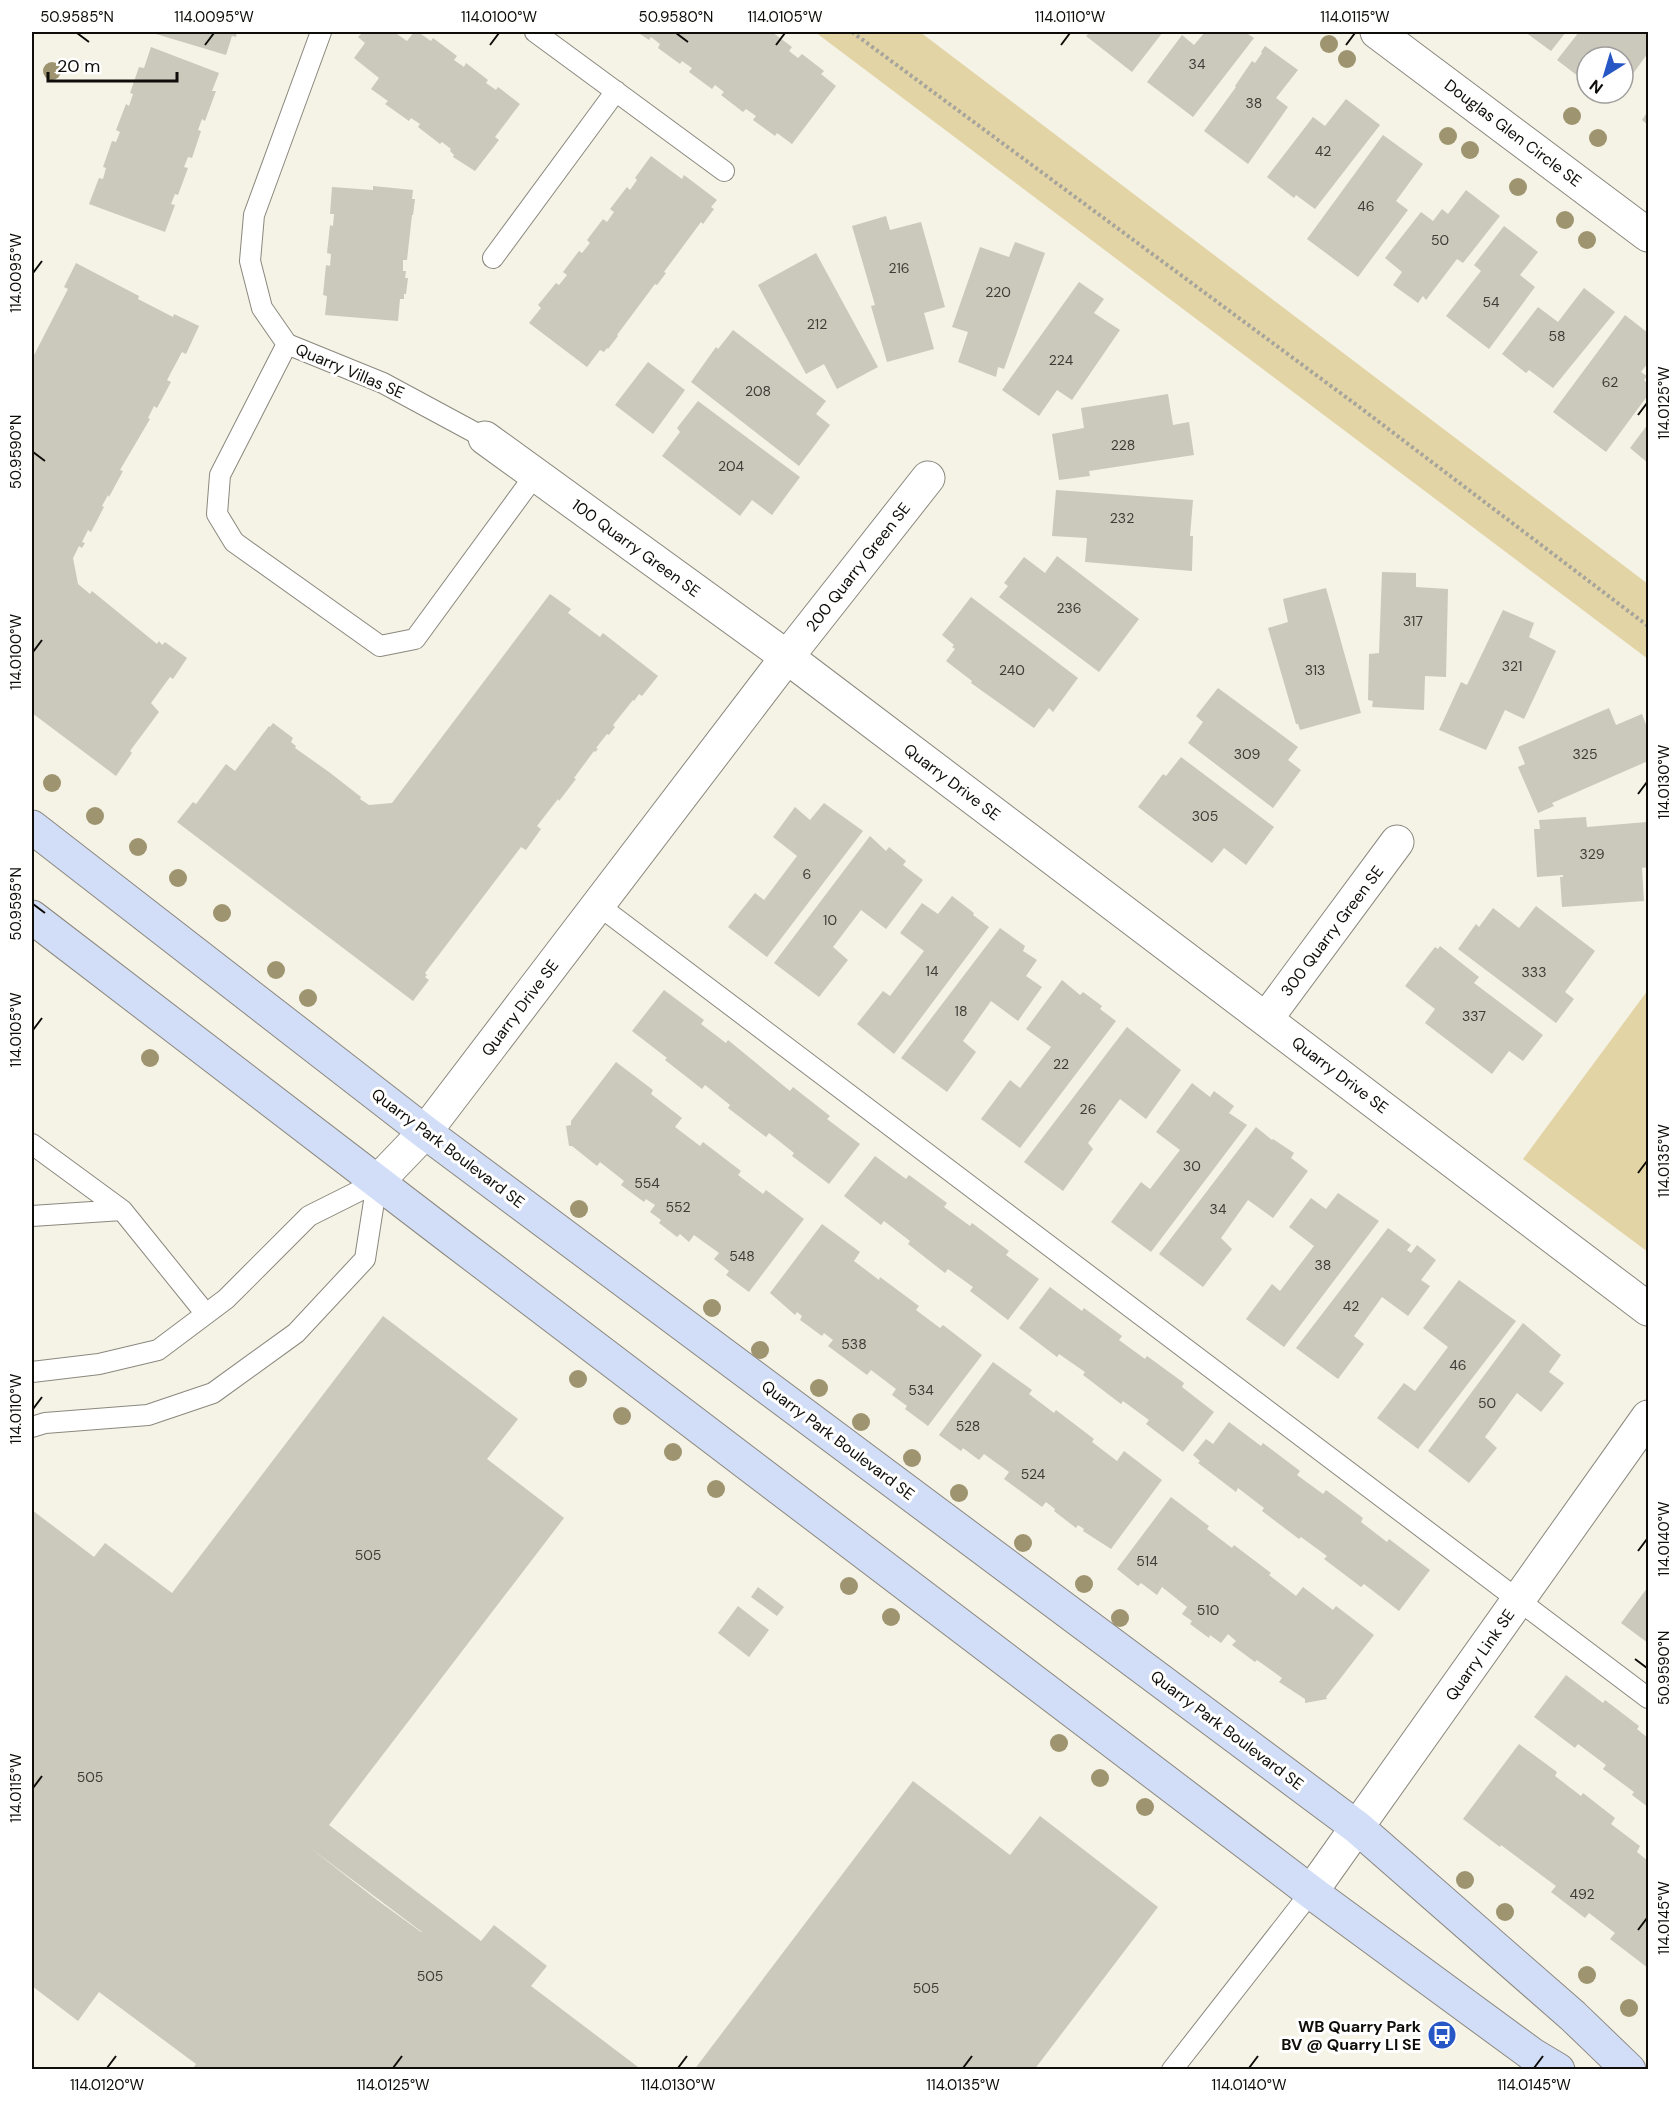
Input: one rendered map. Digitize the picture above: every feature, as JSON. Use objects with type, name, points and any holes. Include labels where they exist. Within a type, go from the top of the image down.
[{"type":"street","name":"Douglas Glen Circle SE","points":[[1377,32],[1648,235]]},
{"type":"street","name":"100 Quarry Green SE","points":[[485,438],[787,657]]},
{"type":"street","name":"200 Quarry Green SE","points":[[787,657],[928,478]]},
{"type":"street","name":"Quarry Drive SE","points":[[377,1182],[425,1132],[787,657],[1648,1309]]},
{"type":"street","name":"Quarry Park Boulevard SE","points":[[32,826],[425,1132],[1358,1828],[1574,2016],[1629,2070]]},
{"type":"street","name":"300 Quarry Green SE","points":[[1266,1019],[1398,842]]},
{"type":"street","points":[[32,917],[1311,1892],[1533,2055],[1558,2070]]},
{"type":"street","name":"Quarry Link SE","points":[[1311,1892],[1648,1417]]},
{"type":"lane","name":"Quarry Villas SE","points":[[321,32],[254,215],[250,261],[262,308],[287,344],[382,383],[485,438]]},
{"type":"lane","points":[[535,32],[724,171]]},
{"type":"lane","points":[[493,258],[616,91]]},
{"type":"lane","points":[[287,344],[220,475],[217,514],[234,542],[380,646],[415,639],[535,475]]},
{"type":"lane","points":[[598,905],[1648,1698]]},
{"type":"lane","points":[[32,1144],[122,1210],[206,1314]]},
{"type":"lane","points":[[32,1372],[99,1364],[158,1350],[226,1299],[309,1216],[377,1182]]},
{"type":"lane","points":[[32,1427],[45,1423],[148,1415],[213,1393],[296,1333],[365,1259],[377,1182]]},
{"type":"lane","points":[[32,1216],[122,1210]]},
{"type":"lane","points":[[1172,2070],[1311,1892]]},
{"type":"path","points":[[852,32],[1358,406],[1648,626]]},
{"type":"shaded area","points":[[815,32],[920,32],[1648,584],[1648,659]]},
{"type":"shaded area","points":[[1648,990],[1648,1252],[1523,1159]]},
{"type":"building","points":[[157,32],[237,32],[236,37],[232,36],[226,55],[156,34]]},
{"type":"building","points":[[363,32],[394,32],[407,41],[414,32],[418,32],[431,41],[433,38],[457,56],[454,60],[464,67],[466,63],[488,80],[486,83],[496,90],[498,87],[520,104],[495,137],[499,140],[475,171],[453,157],[451,149],[442,142],[440,144],[418,127],[420,124],[411,118],[409,121],[385,104],[388,101],[371,89],[379,78],[354,58],[365,43],[358,37]]},
{"type":"building","points":[[637,32],[764,32],[768,34],[772,32],[792,47],[789,51],[798,58],[802,54],[824,71],[821,74],[836,86],[792,144],[777,133],[775,136],[753,120],[756,116],[746,109],[743,112],[721,95],[724,92],[715,85],[712,89],[689,72],[692,68],[682,61],[680,64],[658,48],[660,44],[651,37],[649,40]]},
{"type":"building","points":[[1090,32],[1163,32],[1132,72],[1086,36]]},
{"type":"building","points":[[1205,32],[1245,32],[1254,38],[1193,117],[1147,82],[1182,35],[1194,45]]},
{"type":"building","points":[[1525,32],[1566,32],[1551,51]]},
{"type":"building","points":[[1579,32],[1648,32],[1648,53],[1635,71],[1635,45],[1575,45],[1575,74],[1557,60]]},
{"type":"building","points":[[1265,46],[1298,70],[1276,98],[1288,107],[1248,164],[1204,131],[1252,61],[1255,63]]},
{"type":"building","points":[[151,47],[219,73],[212,91],[216,91],[205,121],[202,119],[198,130],[201,131],[192,158],[188,157],[184,167],[188,168],[178,195],[175,194],[171,204],[175,205],[165,232],[89,204],[99,178],[103,179],[106,168],[103,167],[112,141],[116,142],[120,132],[116,130],[126,104],[129,106],[133,94],[130,93],[139,67],[144,68]]},
{"type":"building","points":[[1346,99],[1380,125],[1315,209],[1296,195],[1294,198],[1267,177],[1313,117],[1325,126]]},
{"type":"building","points":[[1648,111],[1648,125],[1642,120]]},
{"type":"building","points":[[1383,135],[1423,164],[1396,201],[1408,210],[1358,277],[1307,239]]},
{"type":"building","points":[[651,156],[682,179],[684,175],[717,200],[711,207],[714,209],[703,224],[701,222],[664,272],[666,273],[657,285],[655,284],[608,349],[604,352],[600,350],[587,367],[529,323],[541,308],[538,305],[556,283],[559,285],[567,275],[563,272],[579,251],[582,253],[590,243],[587,240],[603,219],[607,222],[614,212],[610,209],[627,187],[630,190],[637,180],[635,178]]},
{"type":"building","points":[[373,186],[413,190],[412,199],[415,199],[407,260],[403,260],[403,271],[406,271],[405,278],[408,278],[406,294],[404,294],[404,299],[400,299],[398,321],[325,315],[327,296],[323,295],[326,265],[330,266],[331,254],[327,253],[330,225],[333,226],[334,214],[330,214],[332,187],[373,190]]},
{"type":"building","points":[[1466,190],[1500,216],[1463,263],[1457,259],[1426,300],[1423,296],[1418,303],[1393,285],[1402,272],[1385,258],[1421,212],[1433,221],[1442,209],[1448,214]]},
{"type":"building","points":[[886,216],[890,230],[921,222],[945,307],[924,313],[934,349],[887,362],[871,306],[875,305],[852,226]]},
{"type":"building","points":[[1504,226],[1538,252],[1520,275],[1535,287],[1489,349],[1446,316],[1481,271],[1474,265]]},
{"type":"building","points":[[1015,242],[1045,253],[1004,369],[998,367],[996,377],[958,362],[968,332],[952,327],[980,247],[1009,257]]},
{"type":"building","points":[[816,253],[878,367],[837,389],[824,364],[806,374],[758,285]]},
{"type":"building","points":[[76,263],[139,296],[138,299],[173,317],[174,314],[199,326],[186,354],[182,352],[167,380],[171,382],[157,408],[154,406],[148,418],[150,419],[120,470],[123,471],[102,506],[104,507],[91,532],[88,530],[82,542],[85,543],[82,548],[79,546],[73,558],[78,584],[90,594],[92,591],[157,644],[159,641],[162,645],[165,642],[187,658],[173,679],[170,677],[151,703],[159,712],[130,751],[132,753],[116,776],[32,713],[32,359],[68,289],[64,287]]},
{"type":"building","points":[[1079,282],[1104,299],[1094,313],[1120,330],[1072,400],[1057,390],[1039,416],[1002,390]]},
{"type":"building","points":[[1584,288],[1615,312],[1553,388],[1529,370],[1526,373],[1502,354],[1538,307],[1558,322]]},
{"type":"building","points":[[1625,315],[1648,333],[1648,363],[1641,372],[1647,376],[1644,380],[1648,384],[1648,395],[1606,452],[1553,412]]},
{"type":"building","points":[[733,330],[826,401],[816,414],[830,425],[799,466],[691,382],[716,347],[718,349]]},
{"type":"building","points":[[648,362],[685,390],[653,434],[615,405]]},
{"type":"building","points":[[1168,394],[1173,425],[1189,422],[1194,455],[1089,471],[1090,476],[1059,480],[1052,434],[1084,428],[1081,408]]},
{"type":"building","points":[[698,401],[800,477],[772,515],[752,500],[740,516],[662,456],[680,432],[677,428]]},
{"type":"building","points":[[1648,424],[1648,463],[1630,448]]},
{"type":"building","points":[[1056,490],[1193,500],[1190,536],[1193,536],[1192,571],[1085,562],[1087,538],[1052,536]]},
{"type":"building","points":[[1057,556],[1139,619],[1099,672],[999,597],[1008,586],[1004,583],[1024,557],[1045,573]]},
{"type":"building","points":[[1382,572],[1416,573],[1416,587],[1448,589],[1446,677],[1425,676],[1424,710],[1372,707],[1373,701],[1368,700],[1369,654],[1379,653]]},
{"type":"building","points":[[1326,588],[1361,713],[1300,730],[1296,724],[1268,628],[1288,622],[1283,599]]},
{"type":"building","points":[[550,594],[571,609],[568,613],[600,637],[603,633],[658,676],[642,696],[639,694],[633,700],[613,725],[615,727],[596,748],[598,749],[594,751],[574,778],[576,779],[537,826],[541,829],[526,850],[521,847],[425,973],[427,975],[425,977],[429,980],[413,1001],[177,822],[193,802],[196,804],[226,764],[235,771],[273,723],[293,738],[291,742],[296,746],[295,748],[361,797],[360,799],[369,805],[392,803]]},
{"type":"building","points":[[971,597],[1078,678],[1053,712],[1049,708],[1034,728],[971,683],[972,681],[946,661],[955,649],[952,647],[954,645],[942,635]]},
{"type":"building","points":[[1503,610],[1534,623],[1529,637],[1556,651],[1524,719],[1505,710],[1486,750],[1439,730],[1461,682],[1467,685]]},
{"type":"building","points":[[1218,688],[1298,747],[1288,760],[1301,770],[1273,808],[1188,743],[1203,722],[1196,716]]},
{"type":"building","points":[[1609,708],[1616,725],[1642,714],[1648,730],[1648,761],[1552,803],[1554,806],[1538,813],[1518,767],[1525,764],[1518,747]]},
{"type":"building","points":[[1181,757],[1274,827],[1246,865],[1224,848],[1212,863],[1138,807],[1163,774],[1166,776]]},
{"type":"building","points":[[824,803],[863,831],[767,957],[728,927],[755,893],[764,900],[797,856],[773,837],[795,807],[810,820]]},
{"type":"building","points":[[1586,817],[1587,827],[1647,822],[1648,867],[1642,868],[1644,901],[1562,907],[1560,877],[1563,875],[1537,877],[1534,829],[1540,829],[1539,820]]},
{"type":"building","points":[[870,836],[886,851],[889,847],[906,861],[903,865],[923,880],[886,929],[861,910],[833,947],[848,960],[819,997],[774,963]]},
{"type":"building","points":[[952,896],[989,927],[894,1054],[857,1024],[883,991],[890,996],[924,951],[900,933],[922,903],[938,914]]},
{"type":"building","points":[[1536,906],[1595,951],[1565,992],[1574,999],[1556,1023],[1458,949],[1476,924],[1479,927],[1493,908],[1519,928]]},
{"type":"building","points":[[1000,928],[1025,946],[1023,951],[1037,960],[1026,976],[1042,987],[1018,1021],[991,1001],[963,1041],[976,1052],[947,1092],[901,1058]]},
{"type":"building","points":[[1440,946],[1479,977],[1474,983],[1543,1035],[1523,1061],[1509,1051],[1492,1074],[1425,1023],[1435,1009],[1405,986],[1435,947],[1438,949]]},
{"type":"building","points":[[1062,980],[1080,995],[1083,992],[1102,1006],[1100,1009],[1116,1021],[1020,1148],[981,1119],[1010,1080],[1020,1088],[1051,1047],[1026,1029]]},
{"type":"building","points":[[664,990],[704,1020],[701,1024],[726,1043],[728,1040],[790,1091],[793,1087],[830,1116],[827,1119],[860,1144],[829,1184],[792,1156],[794,1153],[769,1133],[766,1137],[728,1108],[730,1105],[705,1085],[702,1089],[632,1031]]},
{"type":"building","points":[[1127,1027],[1181,1070],[1146,1119],[1120,1099],[1088,1143],[1093,1149],[1063,1191],[1024,1162]]},
{"type":"building","points":[[616,1062],[653,1090],[651,1094],[682,1118],[675,1127],[700,1146],[703,1142],[741,1171],[738,1175],[763,1194],[766,1190],[804,1219],[749,1292],[726,1275],[729,1271],[714,1259],[719,1253],[694,1235],[689,1242],[680,1234],[677,1237],[659,1223],[661,1220],[650,1212],[655,1205],[646,1199],[644,1202],[621,1185],[624,1181],[600,1162],[597,1166],[569,1146],[566,1126],[571,1125],[571,1121]]},
{"type":"building","points":[[1192,1083],[1210,1097],[1214,1091],[1234,1106],[1229,1113],[1247,1125],[1151,1252],[1111,1222],[1141,1182],[1150,1189],[1180,1150],[1156,1132]]},
{"type":"building","points":[[1256,1127],[1294,1153],[1291,1158],[1308,1171],[1273,1218],[1248,1200],[1221,1238],[1232,1249],[1203,1287],[1159,1254]]},
{"type":"building","points":[[875,1156],[906,1179],[909,1175],[947,1203],[944,1207],[970,1226],[972,1223],[1009,1251],[1006,1255],[1039,1279],[1008,1320],[970,1291],[973,1287],[948,1269],[945,1273],[908,1244],[910,1241],[884,1221],[881,1225],[844,1196]]},
{"type":"building","points":[[1338,1193],[1379,1221],[1284,1347],[1246,1319],[1272,1284],[1280,1291],[1314,1246],[1289,1227],[1311,1198],[1326,1209]]},
{"type":"building","points":[[822,1224],[860,1252],[854,1261],[919,1306],[916,1310],[940,1328],[943,1325],[982,1355],[928,1426],[905,1409],[907,1406],[892,1395],[896,1389],[871,1370],[867,1375],[828,1346],[833,1340],[824,1333],[822,1336],[800,1320],[802,1316],[797,1312],[795,1315],[770,1293]]},
{"type":"building","points":[[1388,1228],[1411,1245],[1407,1250],[1411,1253],[1417,1245],[1436,1260],[1421,1280],[1430,1286],[1408,1316],[1382,1297],[1354,1336],[1364,1344],[1338,1379],[1296,1348]]},
{"type":"building","points":[[1459,1280],[1516,1321],[1418,1449],[1377,1418],[1404,1383],[1415,1391],[1448,1347],[1423,1328]]},
{"type":"building","points":[[1050,1287],[1082,1311],[1084,1308],[1122,1336],[1119,1340],[1145,1359],[1147,1356],[1184,1383],[1182,1387],[1214,1412],[1183,1452],[1146,1424],[1149,1420],[1123,1401],[1121,1404],[1083,1375],[1085,1372],[1059,1354],[1057,1357],[1019,1328]]},
{"type":"building","points":[[383,1316],[518,1419],[487,1459],[564,1518],[329,1825],[481,1941],[494,1925],[547,1966],[531,1986],[642,2070],[192,2070],[196,2064],[99,1992],[78,2021],[32,1986],[32,1510],[94,1557],[105,1543],[172,1593]],"holes":[[[309,1847],[422,1932],[377,1900]]]},
{"type":"building","points":[[1523,1323],[1561,1355],[1549,1372],[1564,1383],[1541,1412],[1517,1393],[1485,1437],[1497,1448],[1469,1483],[1428,1451]]},
{"type":"building","points":[[993,1362],[1032,1390],[1029,1394],[1054,1413],[1056,1410],[1094,1439],[1092,1442],[1117,1461],[1124,1451],[1162,1480],[1111,1549],[1083,1531],[1084,1529],[1078,1525],[1076,1528],[1046,1502],[1042,1507],[1004,1479],[1009,1472],[984,1454],[979,1460],[963,1448],[961,1451],[939,1435]]},
{"type":"building","points":[[1229,1422],[1261,1446],[1263,1443],[1300,1471],[1297,1475],[1323,1494],[1326,1490],[1363,1518],[1361,1522],[1387,1542],[1389,1539],[1430,1570],[1399,1611],[1364,1584],[1361,1587],[1324,1559],[1327,1556],[1301,1537],[1299,1539],[1262,1511],[1264,1508],[1238,1488],[1236,1492],[1198,1463],[1200,1461],[1193,1455],[1206,1439],[1213,1444]]},
{"type":"building","points":[[1171,1497],[1209,1526],[1207,1529],[1232,1548],[1234,1545],[1271,1573],[1269,1575],[1296,1596],[1303,1587],[1333,1610],[1336,1606],[1374,1635],[1326,1697],[1327,1699],[1305,1703],[1305,1699],[1279,1682],[1282,1678],[1232,1645],[1236,1641],[1228,1634],[1221,1643],[1210,1635],[1209,1638],[1190,1624],[1192,1621],[1182,1614],[1187,1607],[1162,1587],[1157,1595],[1141,1583],[1138,1586],[1117,1569]]},
{"type":"building","points":[[758,1587],[784,1607],[777,1616],[751,1597]]},
{"type":"building","points":[[1648,1587],[1648,1643],[1621,1623]]},
{"type":"building","points":[[738,1606],[769,1630],[749,1657],[718,1633]]},
{"type":"building","points":[[1566,1675],[1603,1703],[1605,1700],[1639,1726],[1637,1729],[1648,1738],[1648,1807],[1632,1795],[1634,1792],[1603,1769],[1606,1765],[1578,1744],[1575,1748],[1534,1717]]},
{"type":"building","points":[[1519,1744],[1557,1772],[1555,1776],[1581,1796],[1583,1793],[1615,1818],[1611,1824],[1640,1846],[1637,1852],[1648,1861],[1648,1968],[1610,1939],[1615,1933],[1589,1913],[1585,1918],[1551,1892],[1556,1886],[1463,1819]]},
{"type":"building","points":[[913,1781],[1010,1855],[1040,1816],[1158,1907],[1034,2070],[694,2070]]},
{"type":"place","name":"WB Quarry Park BV @ Quarry LI SE","points":[[1442,2035]]}]
